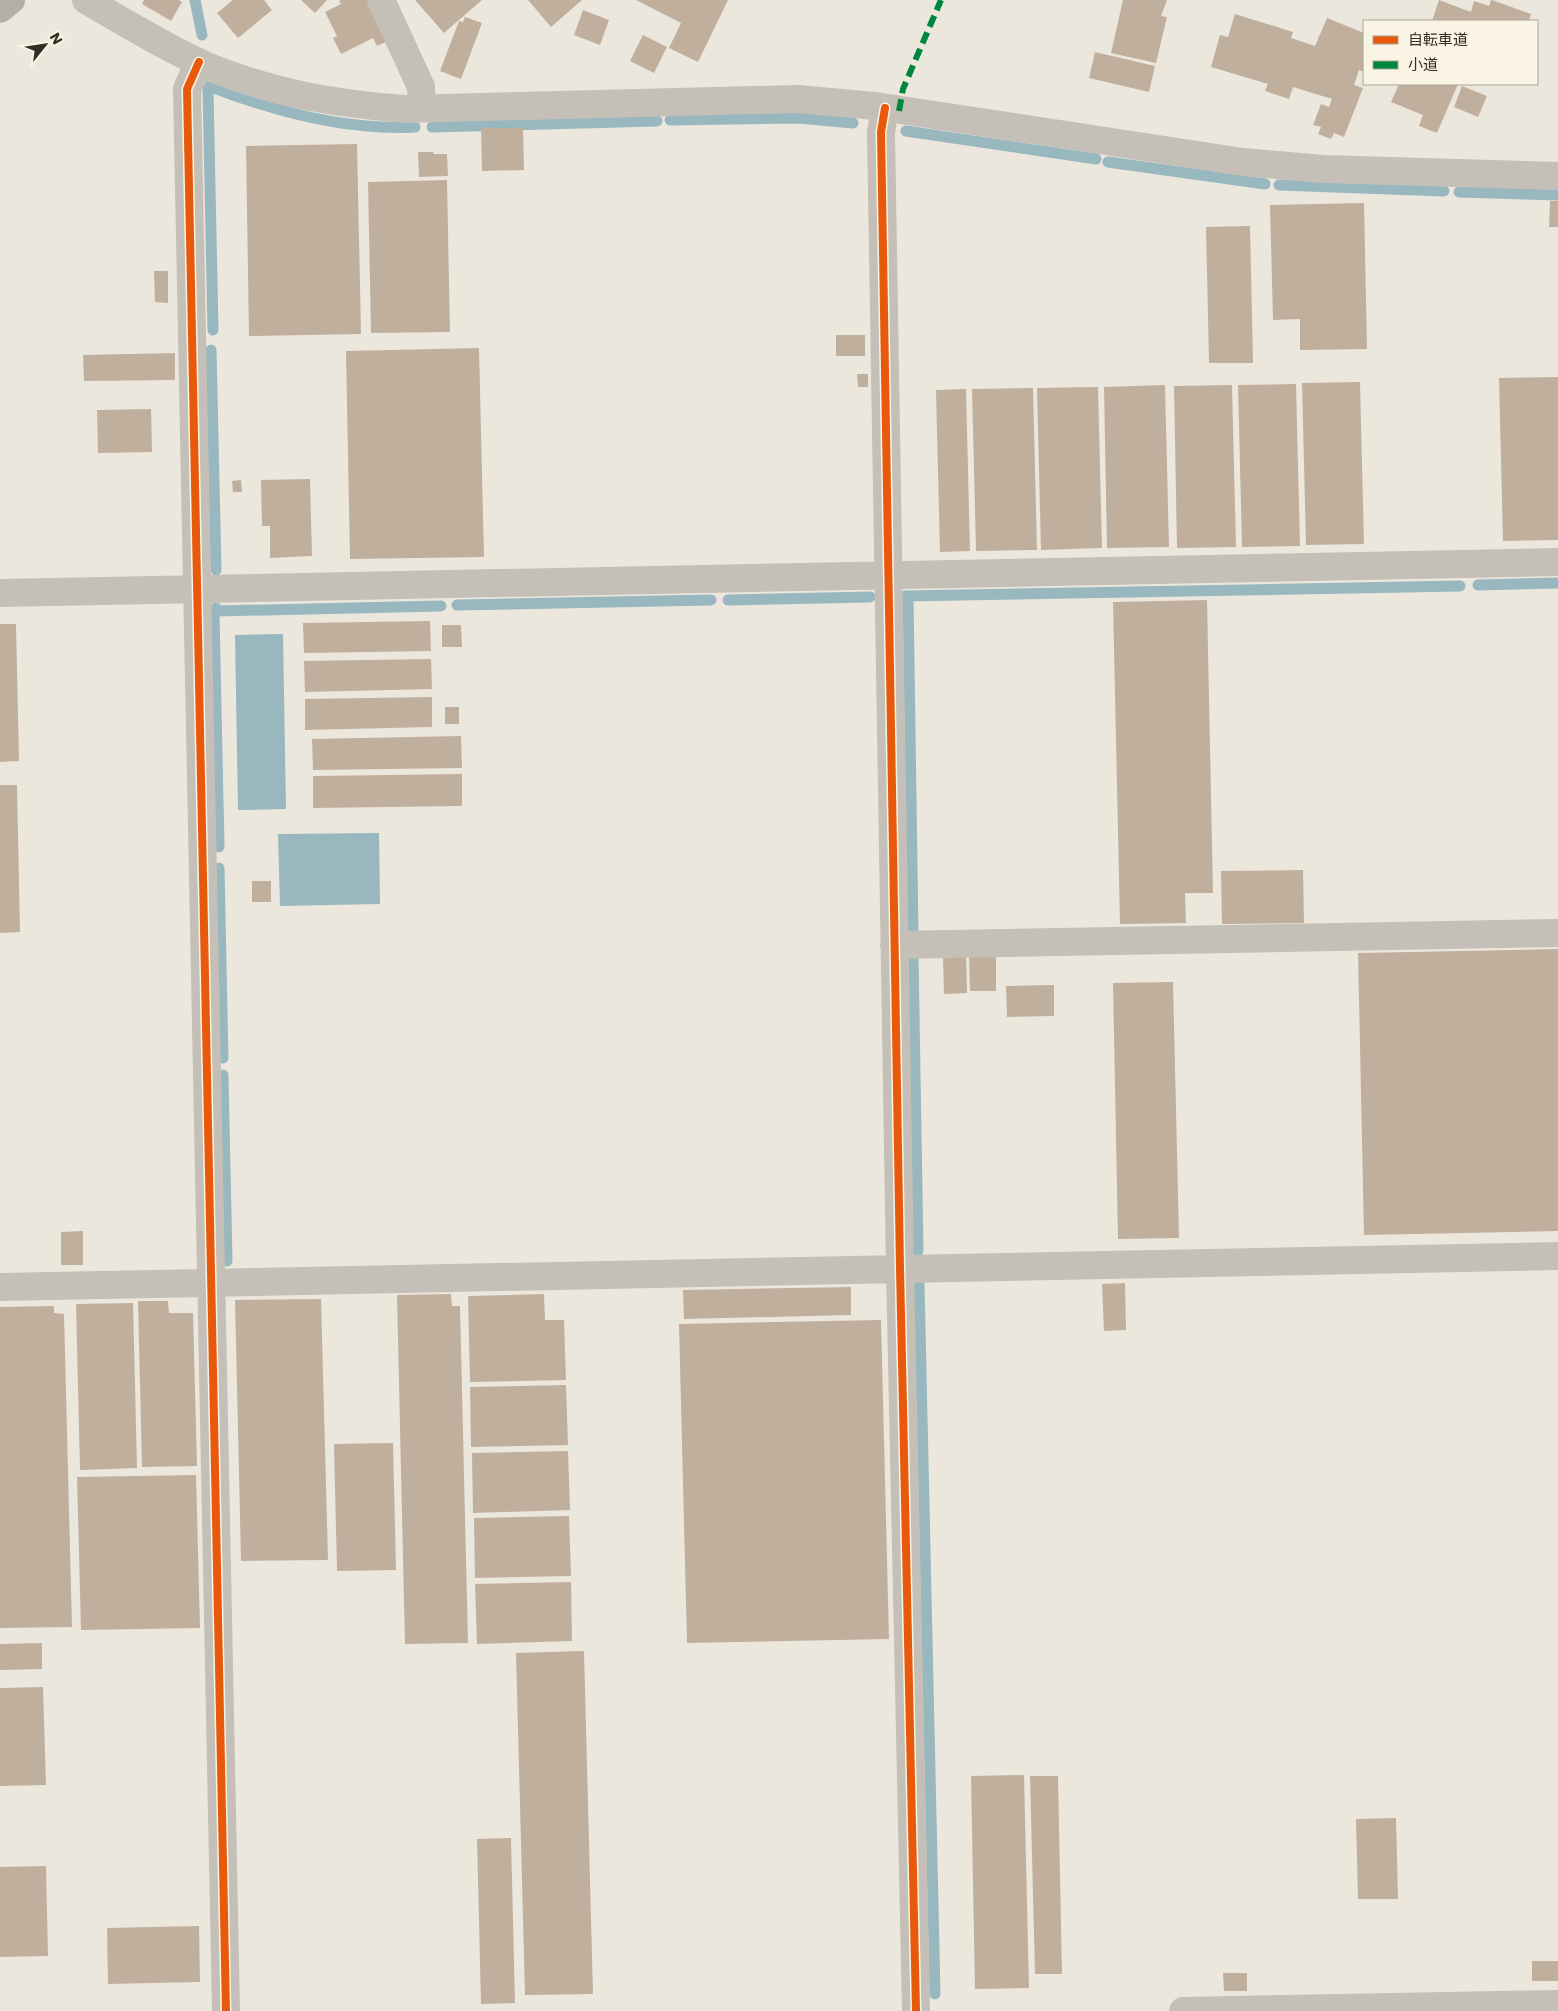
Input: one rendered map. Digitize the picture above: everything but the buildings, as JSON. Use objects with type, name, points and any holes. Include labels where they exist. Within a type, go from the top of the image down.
[{"type":"main road","points":[[0,9],[11,0]]},
{"type":"street","points":[[86,0],[164,45],[199,62],[257,84],[305,97],[354,105],[422,108],[798,99],[836,101],[1243,162],[1323,168],[1558,176]]},
{"type":"street","points":[[381,0],[422,86],[422,108]]},
{"type":"street","points":[[199,62],[187,89],[226,2011]]},
{"type":"street","points":[[885,108],[881,132],[894,945],[916,2011]]},
{"type":"street","points":[[0,593],[1558,562]]},
{"type":"street","points":[[894,945],[1558,933]]},
{"type":"street","points":[[0,1287],[1558,1256]]},
{"type":"street","points":[[1183,2011],[1558,2004]]},
{"type":"water","points":[[283,634],[286,809],[238,810],[235,635]]},
{"type":"water","points":[[379,833],[380,904],[280,906],[278,834]]},
{"type":"waterway","points":[[195,0],[202,35]]},
{"type":"waterway","points":[[212,82],[208,89],[213,330]]},
{"type":"waterway","points":[[212,82],[214,88],[238,97],[313,118],[364,126],[415,127]]},
{"type":"waterway","points":[[670,120],[798,118],[853,123]]},
{"type":"waterway","points":[[432,127],[657,121]]},
{"type":"waterway","points":[[906,131],[1096,159]]},
{"type":"waterway","points":[[1108,162],[1265,184]]},
{"type":"waterway","points":[[1279,185],[1444,191]]},
{"type":"waterway","points":[[1459,192],[1558,195]]},
{"type":"waterway","points":[[211,350],[216,570]]},
{"type":"waterway","points":[[1478,585],[1558,583]]},
{"type":"waterway","points":[[905,596],[1460,586]]},
{"type":"waterway","points":[[908,596],[913,934]]},
{"type":"waterway","points":[[728,600],[870,597]]},
{"type":"waterway","points":[[457,605],[711,600]]},
{"type":"waterway","points":[[216,608],[216,611],[441,606]]},
{"type":"waterway","points":[[216,611],[214,613],[219,847]]},
{"type":"waterway","points":[[219,868],[223,1058]]},
{"type":"waterway","points":[[913,955],[918,1251]]},
{"type":"waterway","points":[[223,1075],[227,1261]]},
{"type":"waterway","points":[[919,1283],[935,1994]]},
{"type":"marked path","points":[[899,111],[903,89],[941,0]]},
{"type":"cycle path","points":[[199,62],[187,89],[226,2011]]},
{"type":"cycle path","points":[[885,108],[881,132],[900,1268],[916,2011]]}]
